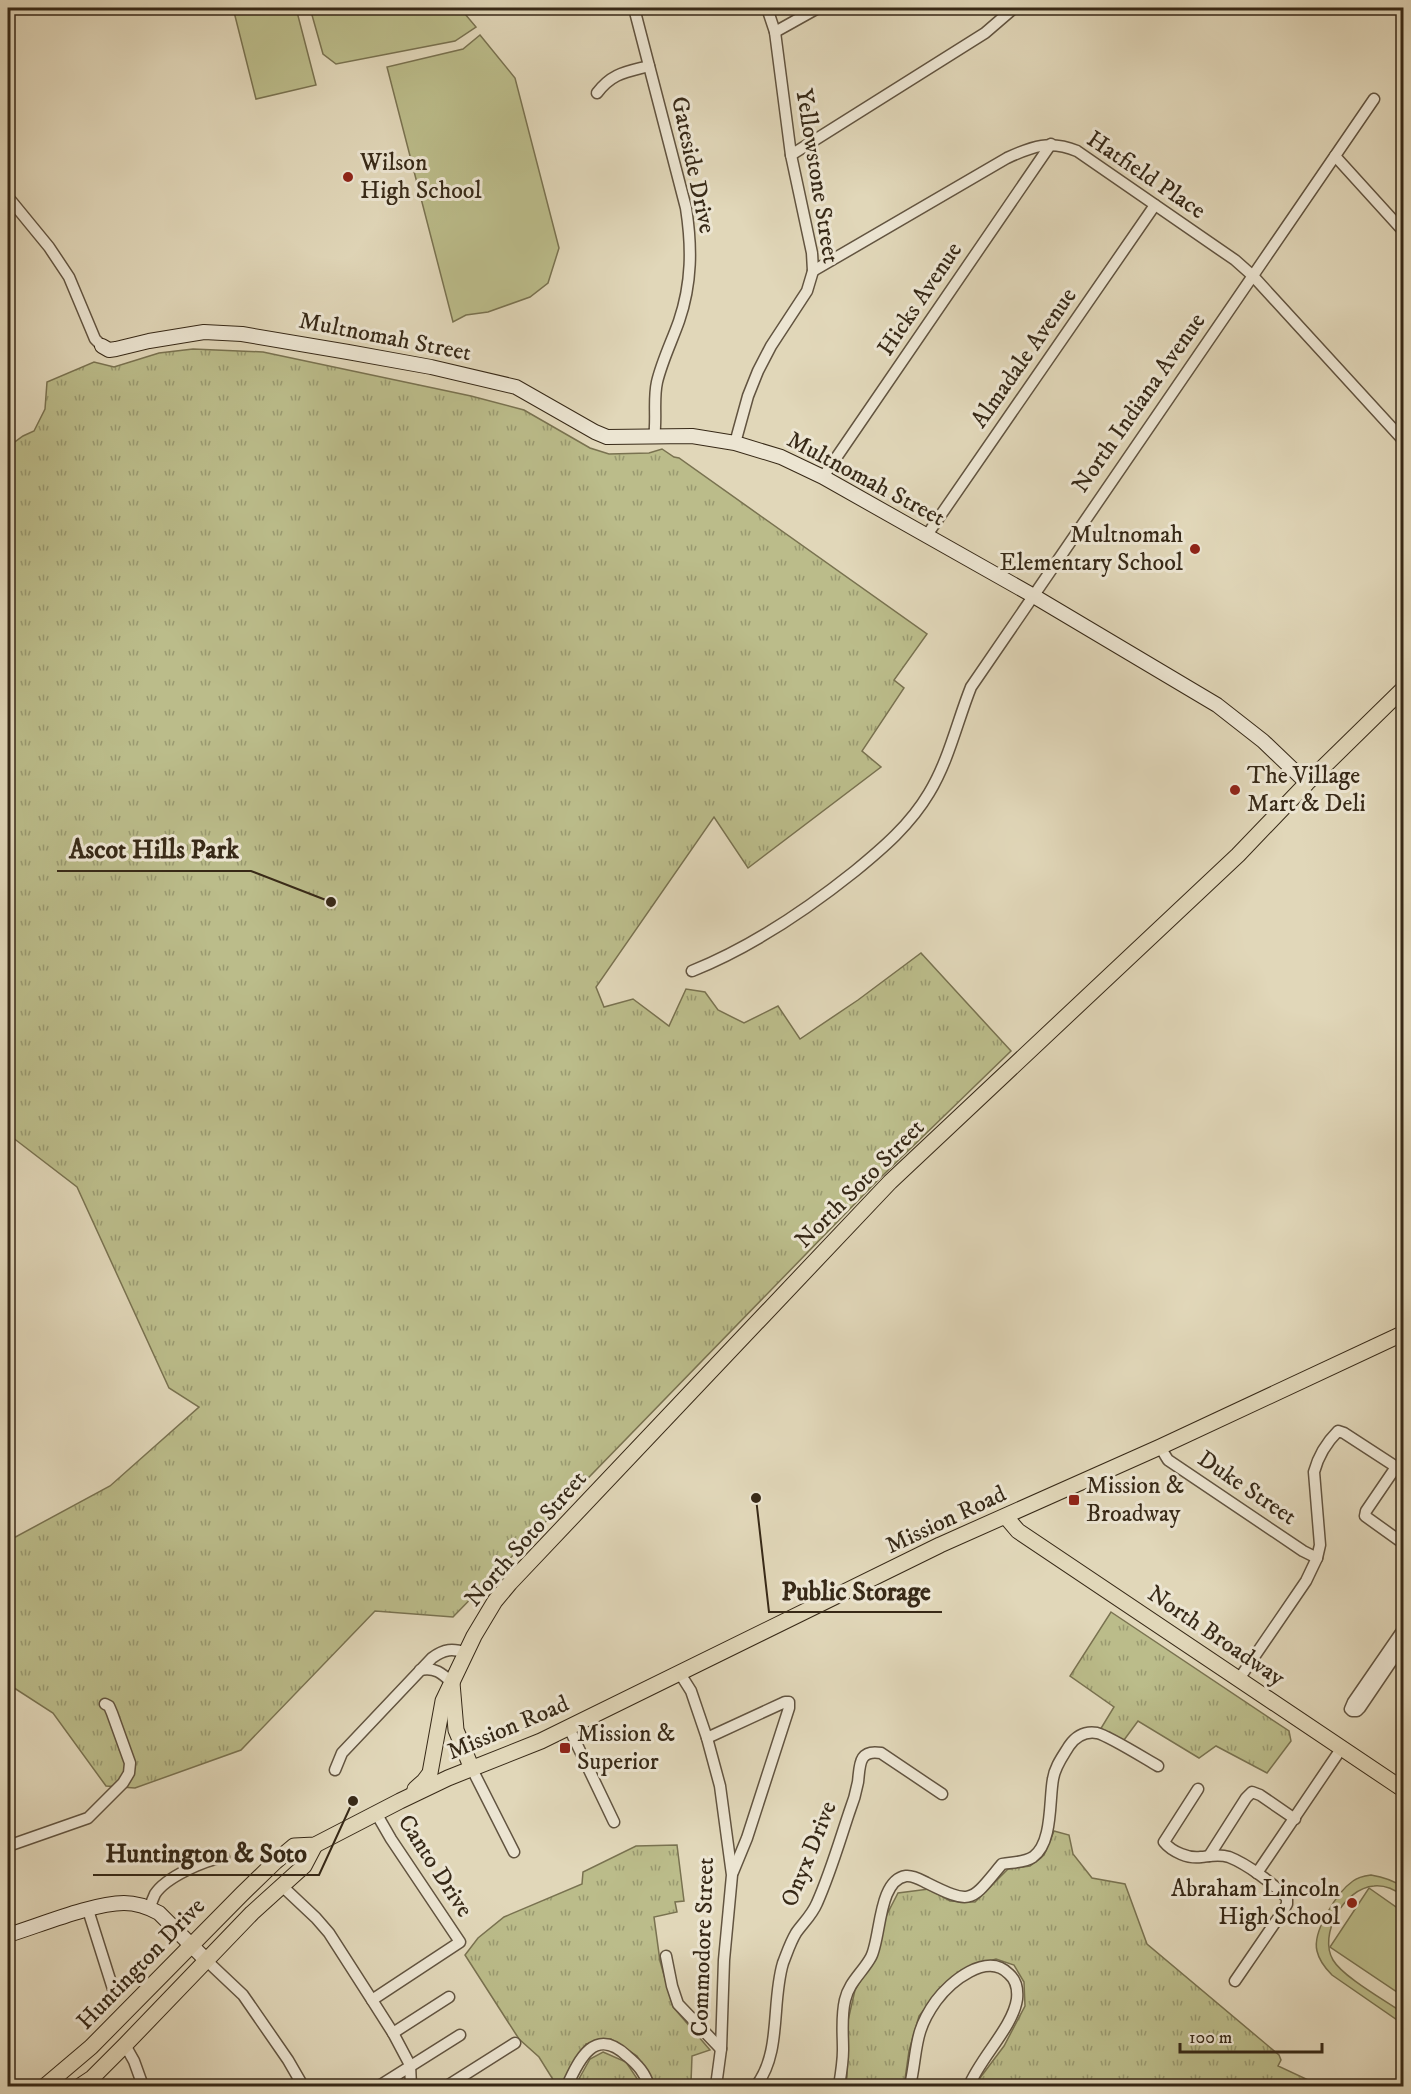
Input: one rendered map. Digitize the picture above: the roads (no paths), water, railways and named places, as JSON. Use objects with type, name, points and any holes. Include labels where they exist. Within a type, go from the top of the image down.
[{"type":"main road","name":"North Soto Street","points":[[472,1769],[456,1730],[452,1683],[474,1636],[495,1601],[890,1182],[1230,863],[1307,783],[1404,688]]},
{"type":"main road","name":"Mission Road","points":[[315,1845],[400,1800],[569,1728],[940,1545],[1160,1447],[1404,1333]]},
{"type":"main road","name":"North Broadway","points":[[1006,1517],[1018,1531],[1404,1790]]},
{"type":"main road","points":[[400,1800],[424,1781],[430,1773],[442,1701],[452,1683]]},
{"type":"main road","name":"Huntington Drive","points":[[80,2086],[92,2078],[252,1913],[304,1866],[315,1845]]},
{"type":"main road","name":"Huntington Drive","points":[[45,2086],[91,2048],[275,1862],[294,1846],[315,1845]]},
{"type":"street","name":"Gateside Drive","points":[[634,8],[686,208],[690,239],[691,267],[680,319],[657,383],[654,437]]},
{"type":"street","name":"Yellowstone Street","points":[[735,443],[748,396],[758,371],[771,346],[807,291],[813,271],[812,253],[791,155],[775,33],[767,8]]},
{"type":"street","points":[[775,33],[818,8]]},
{"type":"street","points":[[791,155],[985,33],[1014,8]]},
{"type":"street","points":[[597,93],[606,81],[616,75],[649,66]]},
{"type":"street","name":"North Indiana Avenue","points":[[693,971],[763,936],[818,901],[882,849],[909,822],[930,792],[944,763],[971,687],[1374,99]]},
{"type":"street","name":"Hicks Avenue","points":[[823,477],[1051,144]]},
{"type":"street","name":"Hatfield Place","points":[[813,271],[1007,158],[1037,146],[1063,145],[1077,151],[1235,260],[1253,276],[1404,441]]},
{"type":"street","points":[[1335,156],[1404,232]]},
{"type":"street","points":[[8,197],[49,247],[69,278],[96,339],[102,346]]},
{"type":"street","name":"Almadale Avenue","points":[[927,535],[1155,205]]},
{"type":"street","name":"Multnomah Street","points":[[102,346],[109,350],[149,340],[204,332],[242,334],[348,352],[477,377],[516,387],[607,437],[692,436],[735,443],[781,457],[823,477],[927,535],[1217,705],[1262,740],[1307,783]]},
{"type":"street","points":[[1239,1679],[1306,1581],[1317,1558],[1320,1545],[1314,1472],[1322,1452],[1338,1431],[1344,1432],[1400,1470],[1366,1511],[1365,1516],[1404,1544]]},
{"type":"street","name":"Duke Street","points":[[1160,1447],[1168,1460],[1302,1551],[1317,1558]]},
{"type":"street","points":[[1404,1628],[1353,1702],[1350,1709],[1352,1711],[1360,1708],[1404,1644]]},
{"type":"street","points":[[335,1770],[342,1753],[438,1653],[454,1648],[466,1653]]},
{"type":"street","points":[[420,1670],[434,1669],[452,1683]]},
{"type":"street","name":"Commodore Street","points":[[679,1672],[691,1691],[720,1786],[732,1875],[724,1960],[721,2049],[716,2086]]},
{"type":"street","points":[[707,1738],[789,1702],[747,1838],[732,1875]]},
{"type":"street","points":[[8,1846],[88,1818],[123,1783],[129,1773],[130,1763],[112,1713],[109,1706],[105,1704]]},
{"type":"street","points":[[569,1728],[614,1822]]},
{"type":"street","points":[[838,2086],[843,2050],[842,2014],[845,1998],[851,1983],[870,1958],[886,1896],[898,1879],[906,1876],[917,1878],[949,1894],[961,1898],[970,1897],[980,1890],[1002,1864],[1025,1861],[1034,1856],[1043,1846],[1049,1823],[1053,1777],[1057,1766],[1073,1740],[1084,1733],[1098,1733],[1158,1766]]},
{"type":"street","points":[[1257,1874],[1341,1749]]},
{"type":"street","name":"Onyx Drive","points":[[756,2086],[767,2070],[771,2054],[783,1964],[789,1947],[816,1905],[824,1886],[855,1796],[861,1760],[873,1751],[881,1753],[942,1794]]},
{"type":"street","points":[[472,1769],[514,1852]]},
{"type":"street","points":[[1198,1789],[1164,1842],[1168,1848],[1200,1858],[1220,1855],[1231,1858],[1281,1891],[1287,1898],[1287,1904],[1235,1981]]},
{"type":"street","points":[[1209,1856],[1252,1792],[1295,1819]]},
{"type":"street","name":"Canto Drive","points":[[372,2000],[460,1942],[376,1813]]},
{"type":"street","points":[[150,1908],[156,1894],[171,1880],[209,1860],[224,1857]]},
{"type":"street","points":[[282,1886],[329,1933],[393,2033],[410,2065],[411,2086]]},
{"type":"street","points":[[8,1935],[88,1910],[121,1903],[150,1908],[159,1913],[243,1995],[303,2086]]},
{"type":"street","points":[[88,1910],[113,1989]]},
{"type":"street","points":[[666,1956],[678,2004],[721,2049]]},
{"type":"street","points":[[910,2086],[920,2026],[937,1999],[962,1976],[973,1970],[996,1966],[1011,1975],[1017,1986],[1017,1999],[1012,2014],[979,2065],[969,2086]]},
{"type":"street","points":[[393,2033],[449,1997]]},
{"type":"street","points":[[379,2086],[460,2035]]},
{"type":"street","points":[[447,2086],[515,2043]]},
{"type":"street","points":[[567,2086],[583,2055],[591,2048],[609,2043],[618,2047],[638,2065],[649,2086]]},
{"type":"street","points":[[125,2044],[143,2086]]},
{"type":"place","name":"Wilson High School","points":[[348,177]]},
{"type":"place","name":"Multnomah Elementary School","points":[[1195,549]]},
{"type":"place","name":"The Village Mart & Deli","points":[[1235,790]]},
{"type":"place","name":"Ascot Hills Park","points":[[331,902]]},
{"type":"place","name":"Public Storage","points":[[756,1498]]},
{"type":"place","name":"Mission & Broadway","points":[[1074,1500]]},
{"type":"place","name":"Mission & Superior","points":[[565,1748]]},
{"type":"place","name":"Huntington & Soto","points":[[353,1801]]},
{"type":"place","name":"Abraham Lincoln High School","points":[[1352,1903]]}]
